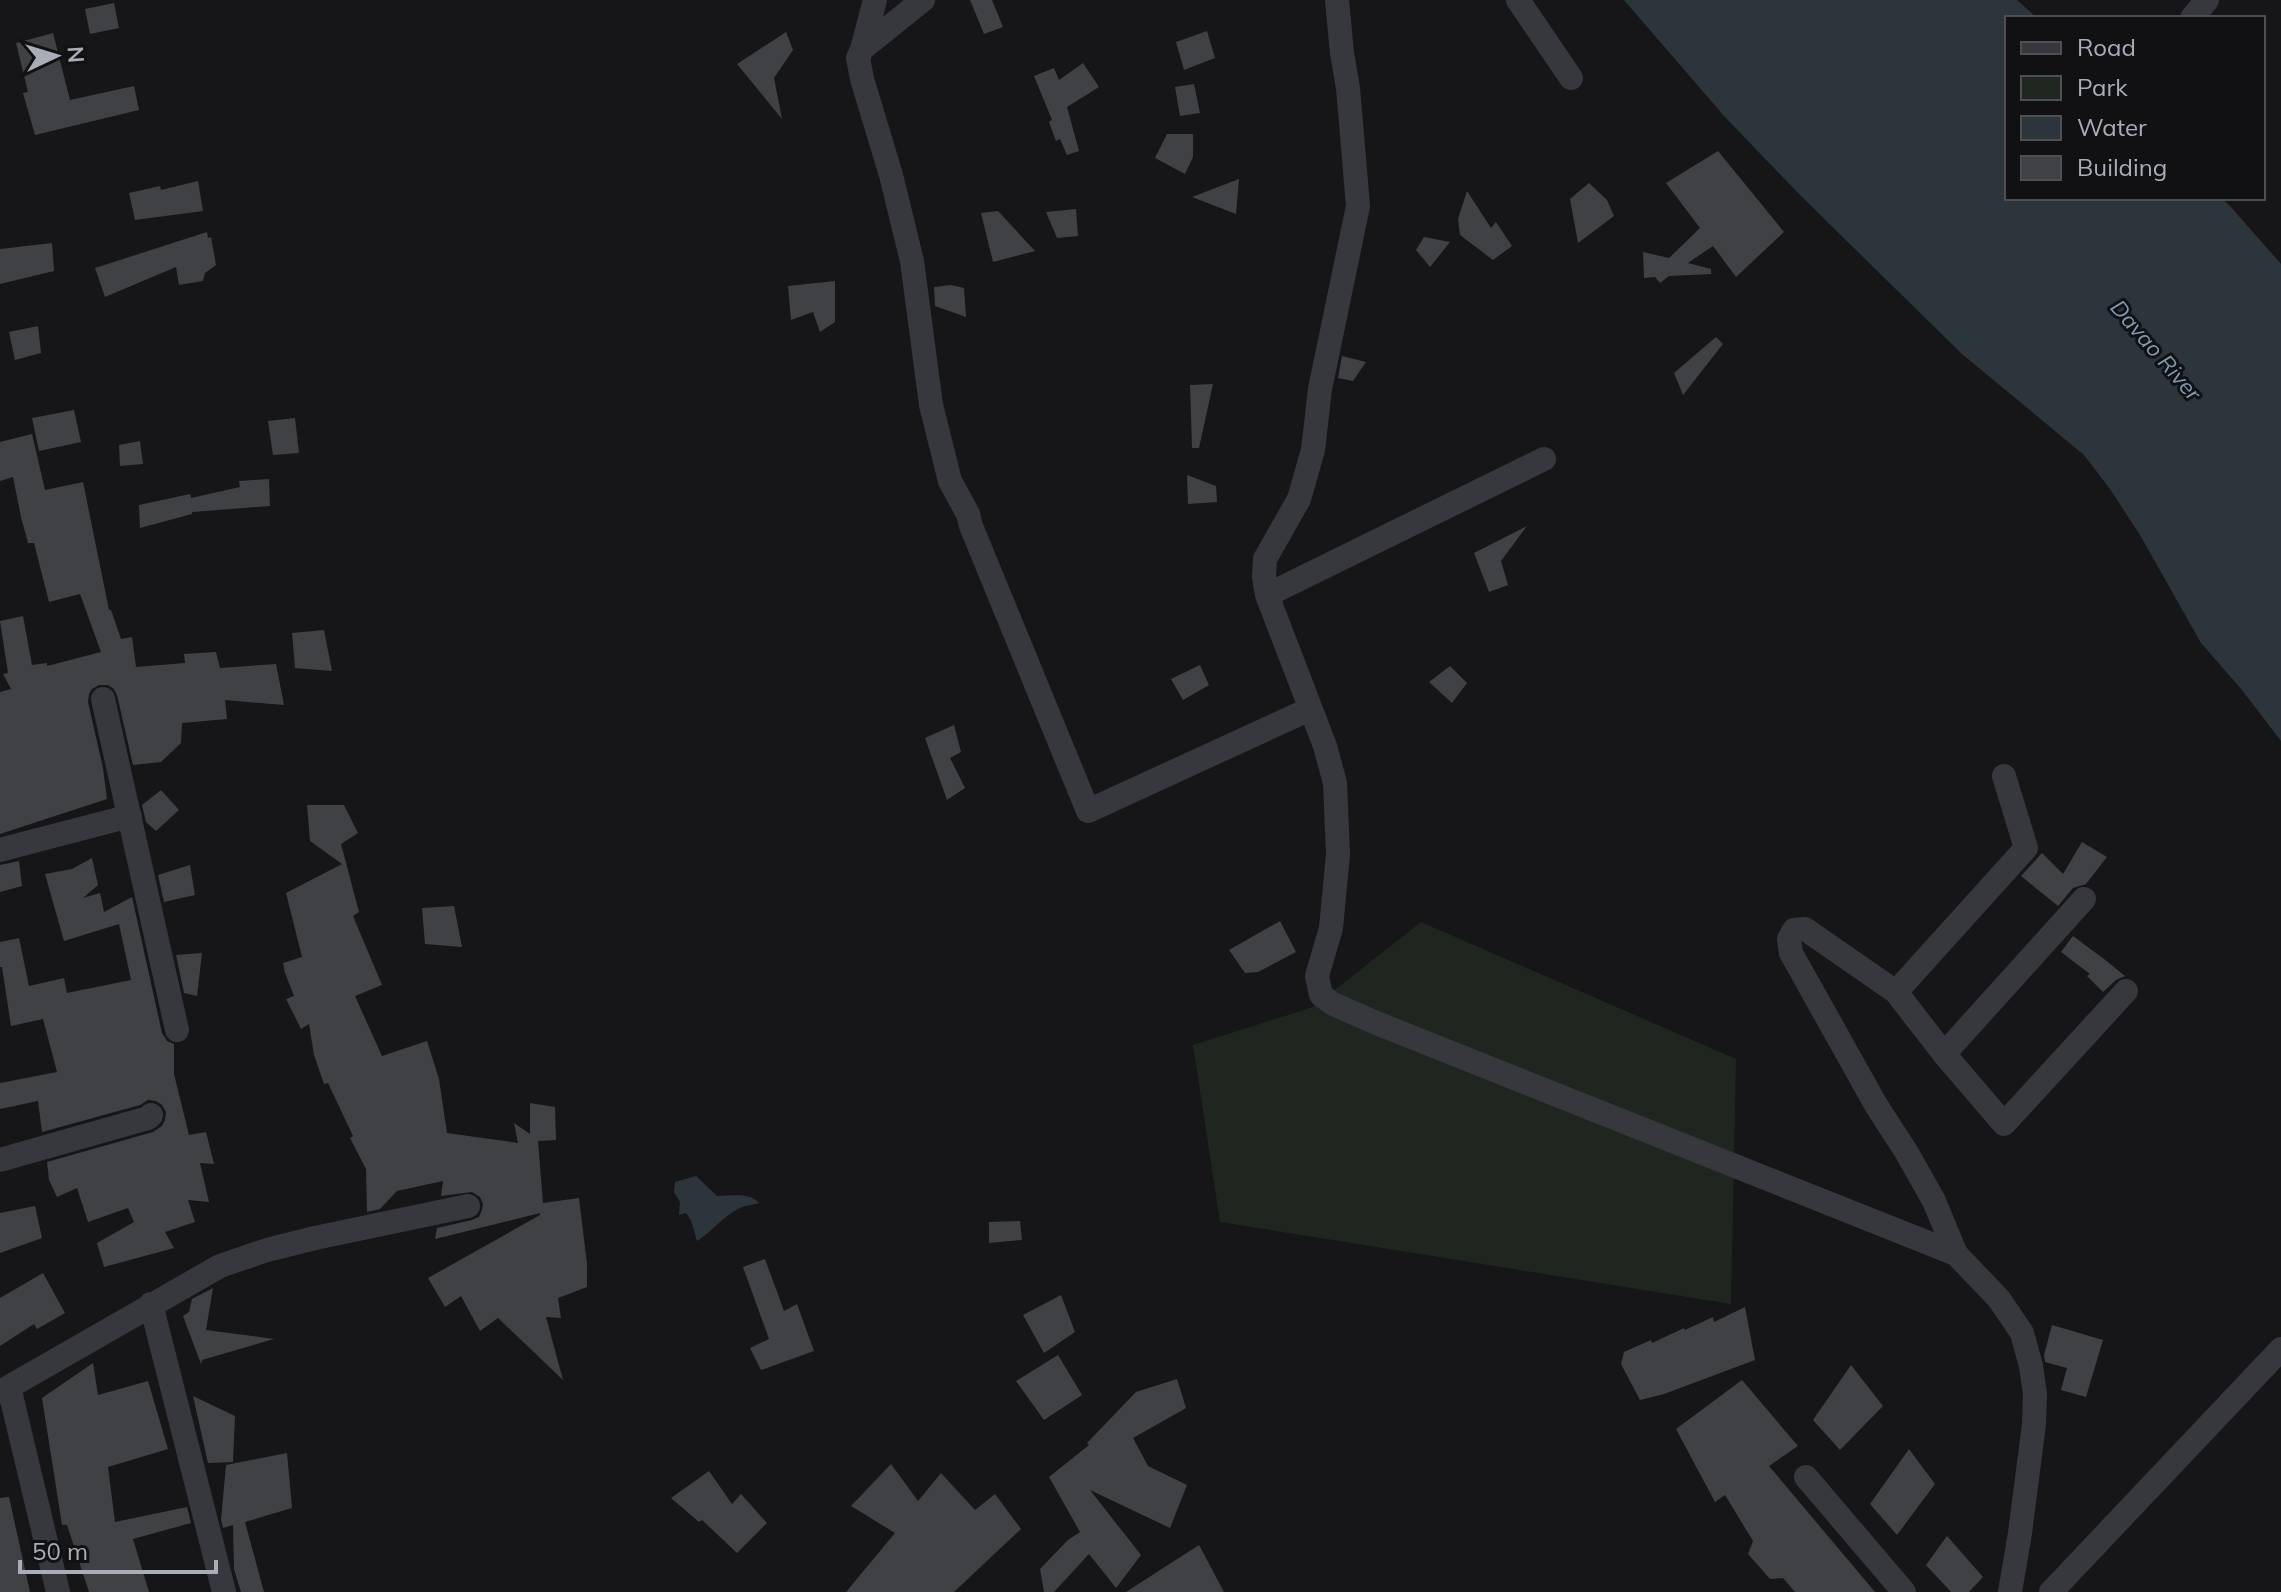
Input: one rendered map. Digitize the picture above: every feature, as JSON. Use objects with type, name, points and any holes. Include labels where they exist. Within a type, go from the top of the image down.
[{"type":"street","points":[[875,0],[858,58],[912,261],[931,405],[950,481],[968,514],[1088,811],[1310,709]]},
{"type":"street","points":[[862,49],[923,0]]},
{"type":"street","points":[[1337,0],[1358,206],[1322,376],[1313,450],[1299,499],[1265,559],[1264,577],[1267,595],[1325,746],[1335,783],[1338,854],[1331,928],[1317,976],[1321,995],[1333,1004],[1374,1022],[1956,1254]]},
{"type":"street","points":[[1518,0],[1571,78]]},
{"type":"street","points":[[2194,16],[2207,0]]},
{"type":"street","points":[[1267,595],[1544,459]]},
{"type":"street","points":[[103,699],[177,1030]]},
{"type":"street","points":[[1896,992],[2026,848],[2004,776]]},
{"type":"street","points":[[0,850],[130,816]]},
{"type":"street","points":[[1944,1054],[2084,899]]},
{"type":"street","points":[[2010,1592],[2034,1424],[2035,1394],[2022,1333],[1999,1299],[1956,1254],[1934,1201],[1791,953],[1789,939],[1794,930],[1805,929],[1896,992],[2004,1124],[2126,991]]},
{"type":"street","points":[[0,1160],[151,1115]]},
{"type":"street","points":[[58,1592],[4,1390],[220,1266],[267,1250],[468,1206]]},
{"type":"street","points":[[151,1304],[224,1592]]},
{"type":"street","points":[[2051,1592],[2281,1349]]},
{"type":"street","points":[[1806,1477],[1904,1592]]},
{"type":"green space","points":[[1421,922],[1736,1059],[1731,1304],[1220,1222],[1193,1045],[1313,1007]]},
{"type":"water","name":"Davao River","points":[[1624,0],[2017,0],[2035,16],[2005,16],[2005,200],[2223,200],[2230,206],[2281,264],[2281,741],[2201,643],[2140,535],[2084,455],[1962,354],[1724,116]]},
{"type":"water","points":[[696,1176],[717,1196],[745,1196],[759,1203],[734,1211],[697,1241],[691,1220],[686,1213],[679,1215],[680,1202],[674,1192],[675,1182]]},
{"type":"building","points":[[970,0],[992,0],[1003,27],[984,34]]},
{"type":"building","points":[[114,3],[119,28],[90,34],[85,9]]},
{"type":"building","points":[[1207,31],[1215,58],[1184,70],[1176,42]]},
{"type":"building","points":[[786,32],[793,50],[774,78],[782,119],[737,64]]},
{"type":"building","points":[[53,33],[70,100],[134,86],[139,110],[35,135],[23,93],[28,92],[16,43]]},
{"type":"building","points":[[1083,63],[1099,87],[1067,107],[1079,151],[1067,155],[1060,139],[1056,141],[1049,122],[1052,120],[1034,76],[1054,68],[1059,80]]},
{"type":"building","points":[[1194,84],[1200,113],[1180,116],[1175,87]]},
{"type":"building","points":[[1167,134],[1193,134],[1193,157],[1185,174],[1155,158]]},
{"type":"building","points":[[1718,151],[1784,232],[1736,277],[1713,246],[1688,263],[1711,269],[1711,274],[1669,276],[1660,283],[1655,277],[1644,278],[1643,252],[1669,258],[1700,228],[1666,183]]},
{"type":"building","points":[[1239,179],[1236,214],[1192,197]]},
{"type":"building","points":[[198,181],[203,211],[135,220],[129,193],[160,186],[161,190]]},
{"type":"building","points":[[1589,183],[1607,200],[1614,216],[1578,243],[1570,199]]},
{"type":"building","points":[[1467,191],[1491,228],[1496,222],[1512,246],[1493,260],[1460,235],[1458,219]]},
{"type":"building","points":[[1076,209],[1078,236],[1057,238],[1046,212]]},
{"type":"building","points":[[998,211],[1035,251],[993,262],[981,213]]},
{"type":"building","points":[[207,232],[208,238],[211,237],[216,265],[205,273],[203,281],[179,285],[176,267],[105,297],[95,268]]},
{"type":"building","points":[[1424,237],[1450,242],[1430,267],[1416,250]]},
{"type":"building","points":[[52,243],[54,271],[0,284],[0,249]]},
{"type":"building","points":[[835,281],[835,322],[820,332],[813,312],[791,320],[788,286]]},
{"type":"building","points":[[951,285],[964,288],[966,317],[935,306],[934,287]]},
{"type":"building","points":[[38,326],[41,353],[15,360],[9,332]]},
{"type":"building","points":[[1716,337],[1723,344],[1683,395],[1674,373]]},
{"type":"building","points":[[1342,356],[1366,362],[1353,381],[1338,378]]},
{"type":"building","points":[[1213,384],[1199,448],[1192,448],[1190,385]]},
{"type":"building","points":[[74,410],[81,442],[39,451],[32,418]]},
{"type":"building","points":[[295,418],[299,453],[273,455],[268,421]]},
{"type":"building","points":[[32,434],[45,490],[83,482],[109,610],[121,639],[132,637],[136,667],[185,663],[184,654],[216,652],[220,668],[276,664],[284,705],[225,700],[227,719],[182,723],[181,743],[161,762],[133,765],[117,695],[108,685],[99,685],[92,689],[88,702],[107,799],[0,834],[0,692],[11,689],[3,674],[8,673],[0,621],[23,616],[32,665],[47,663],[47,666],[101,652],[80,594],[49,602],[34,543],[28,543],[13,477],[0,481],[0,442]]},
{"type":"building","points":[[140,441],[143,464],[120,466],[119,445]]},
{"type":"building","points":[[1187,475],[1216,486],[1217,502],[1188,504]]},
{"type":"building","points":[[269,479],[270,506],[192,512],[140,528],[139,505],[240,487],[239,481]]},
{"type":"building","points":[[1527,526],[1501,561],[1508,585],[1489,592],[1474,553]]},
{"type":"building","points":[[324,630],[332,671],[295,668],[292,633]]},
{"type":"building","points":[[1200,665],[1209,685],[1183,700],[1171,679]]},
{"type":"building","points":[[1450,666],[1467,683],[1452,703],[1429,682]]},
{"type":"building","points":[[954,725],[961,752],[950,758],[965,788],[947,800],[925,738]]},
{"type":"building","points":[[161,790],[179,810],[156,831],[146,822],[142,805]]},
{"type":"building","points":[[307,805],[344,805],[358,833],[341,844],[359,912],[353,916],[382,985],[355,996],[382,1056],[427,1041],[439,1079],[447,1133],[518,1143],[514,1123],[530,1134],[530,1103],[555,1107],[556,1140],[538,1141],[543,1203],[579,1198],[587,1264],[587,1287],[558,1298],[561,1318],[546,1317],[563,1380],[498,1318],[480,1331],[461,1296],[445,1307],[428,1278],[540,1213],[435,1239],[437,1228],[479,1217],[483,1204],[480,1197],[472,1192],[441,1196],[443,1181],[397,1191],[380,1209],[367,1212],[366,1169],[328,1083],[324,1084],[314,1055],[309,1024],[301,1029],[286,999],[294,996],[283,963],[302,957],[286,893],[342,864],[310,841]]},
{"type":"building","points":[[2082,842],[2107,857],[2086,884],[2073,888],[2058,906],[2021,876],[2042,853],[2063,874]]},
{"type":"building","points":[[92,858],[98,885],[83,898],[100,893],[104,912],[132,897],[162,1033],[167,1041],[174,1044],[174,1074],[189,1135],[206,1132],[214,1164],[200,1163],[209,1202],[188,1200],[195,1222],[165,1232],[174,1248],[104,1267],[97,1243],[134,1222],[128,1208],[88,1222],[77,1188],[57,1197],[49,1180],[47,1162],[153,1132],[165,1120],[166,1112],[162,1105],[148,1100],[140,1105],[42,1132],[38,1101],[0,1109],[0,1083],[57,1072],[43,1019],[11,1026],[0,967],[0,942],[19,938],[29,986],[64,978],[67,993],[131,980],[119,924],[64,941],[45,874],[72,869]]},
{"type":"building","points":[[19,861],[22,886],[0,892],[0,865]]},
{"type":"building","points":[[190,865],[195,895],[164,902],[158,875]]},
{"type":"building","points":[[454,906],[462,947],[425,944],[422,908]]},
{"type":"building","points":[[1280,921],[1296,952],[1258,972],[1245,973],[1229,950]]},
{"type":"building","points":[[2073,936],[2125,976],[2103,992],[2087,976],[2090,974],[2061,952]]},
{"type":"building","points":[[202,953],[197,996],[184,993],[176,955]]},
{"type":"building","points":[[35,1206],[42,1238],[0,1253],[0,1213]]},
{"type":"building","points":[[1020,1221],[1022,1240],[989,1243],[989,1222]]},
{"type":"building","points":[[765,1259],[784,1311],[797,1304],[814,1351],[761,1370],[750,1348],[769,1339],[743,1267]]},
{"type":"building","points":[[43,1273],[65,1313],[37,1329],[34,1324],[0,1346],[0,1298]]},
{"type":"building","points":[[213,1288],[206,1330],[274,1339],[202,1360],[201,1364],[183,1316],[189,1312],[192,1299]]},
{"type":"building","points":[[1061,1295],[1075,1332],[1044,1353],[1023,1315]]},
{"type":"building","points":[[1745,1307],[1755,1360],[1640,1400],[1621,1364],[1624,1352],[1713,1317],[1714,1322]]},
{"type":"building","points":[[2052,1325],[2103,1340],[2086,1397],[2061,1390],[2067,1368],[2045,1362]]},
{"type":"building","points":[[1058,1355],[1082,1395],[1044,1420],[1016,1381]]},
{"type":"building","points":[[93,1363],[98,1395],[148,1381],[168,1449],[108,1467],[115,1522],[187,1507],[191,1523],[133,1539],[149,1592],[89,1592],[67,1525],[62,1525],[42,1398]]},
{"type":"building","points":[[1851,1365],[1883,1406],[1840,1450],[1813,1420]]},
{"type":"building","points":[[1177,1379],[1186,1408],[1133,1438],[1148,1466],[1187,1485],[1170,1528],[1090,1490],[1141,1555],[1116,1588],[1089,1554],[1054,1592],[1044,1592],[1040,1569],[1080,1532],[1049,1477],[1089,1445],[1087,1443],[1136,1392]]},
{"type":"building","points":[[1742,1380],[1798,1446],[1769,1466],[1875,1592],[1795,1592],[1783,1578],[1770,1579],[1748,1554],[1753,1541],[1725,1495],[1715,1502],[1676,1429]]},
{"type":"building","points":[[193,1396],[235,1416],[233,1462],[208,1463]]},
{"type":"building","points":[[1909,1449],[1935,1484],[1897,1535],[1870,1504]]},
{"type":"building","points":[[287,1453],[292,1508],[245,1522],[264,1592],[241,1592],[234,1569],[233,1525],[223,1528],[221,1520],[226,1465]]},
{"type":"building","points":[[891,1464],[918,1501],[941,1473],[975,1510],[995,1494],[1021,1529],[954,1592],[846,1592],[895,1533],[851,1506]]},
{"type":"building","points":[[709,1471],[732,1504],[741,1494],[767,1523],[737,1553],[702,1520],[699,1522],[671,1498]]},
{"type":"building","points":[[9,1497],[30,1592],[0,1592],[0,1498]]},
{"type":"building","points":[[1947,1536],[1983,1577],[1969,1592],[1951,1592],[1926,1565]]},
{"type":"building","points":[[1199,1545],[1224,1592],[1126,1592]]}]
